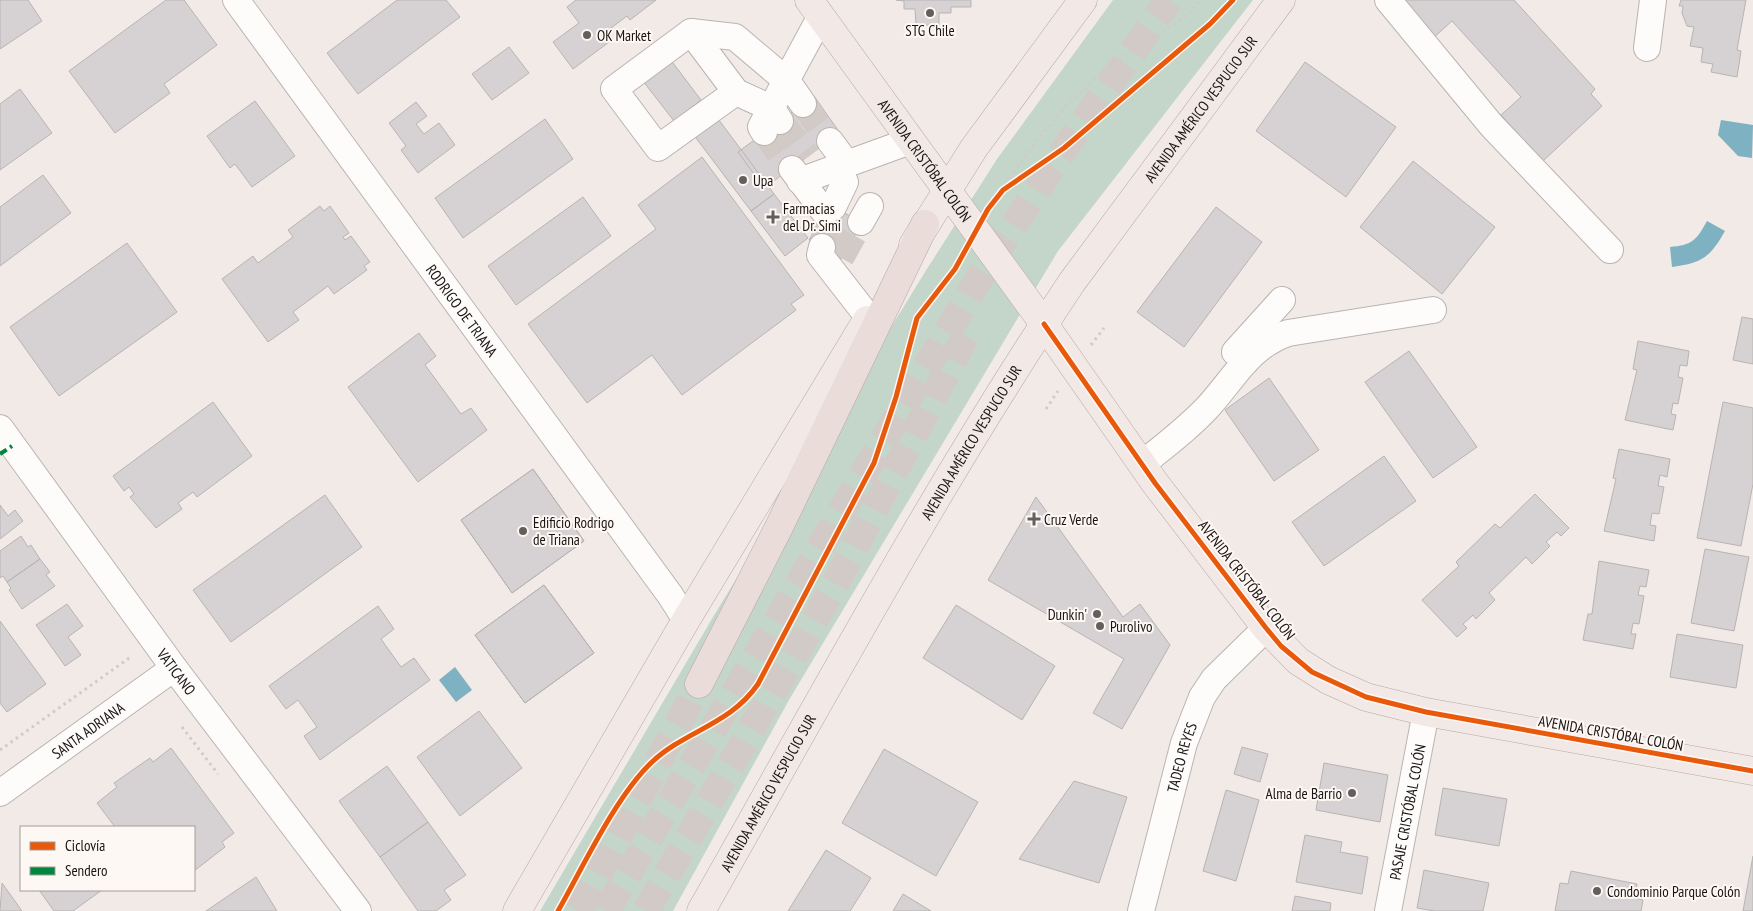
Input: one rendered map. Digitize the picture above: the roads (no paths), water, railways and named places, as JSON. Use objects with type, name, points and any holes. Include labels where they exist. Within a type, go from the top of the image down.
[{"type":"highway","points":[[699,684],[779,527],[925,224]]},
{"type":"main road","points":[[517,911],[686,620],[946,189],[1083,0]]},
{"type":"main road","name":"AVENIDA AMÉRICO VESPUCIO SUR","points":[[701,911],[914,538],[1044,324],[1072,282],[1281,0]]},
{"type":"main road","name":"AVENIDA CRISTÓBAL COLÓN","points":[[815,8],[1044,324],[1138,458],[1266,628],[1298,661],[1328,680],[1366,697],[1426,712],[1753,771]]},
{"type":"street","name":"RODRIGO DE TRIANA","points":[[236,0],[663,585],[686,620]]},
{"type":"street","points":[[1388,0],[1492,126],[1610,250]]},
{"type":"street","points":[[1647,48],[1653,0]]},
{"type":"street","points":[[691,32],[736,92],[772,120],[815,8]]},
{"type":"street","points":[[736,92],[658,148],[614,89],[691,32],[735,37],[787,81],[803,104]]},
{"type":"street","points":[[830,140],[846,173]]},
{"type":"street","points":[[846,173],[829,210],[805,170],[846,173],[910,141]]},
{"type":"street","points":[[832,259],[868,318]]},
{"type":"street","points":[[1138,458],[1282,300]]},
{"type":"street","points":[[1138,458],[1179,436],[1207,408],[1257,349],[1272,339],[1288,334],[1433,310]]},
{"type":"street","name":"VATICANO","points":[[4,443],[358,911]]},
{"type":"street","name":"TADEO REYES","points":[[1141,911],[1184,743],[1202,697],[1214,679],[1266,628]]},
{"type":"street","name":"SANTA ADRIANA","points":[[0,793],[174,668]]},
{"type":"street","name":"PASAJE CRISTÓBAL COLÓN","points":[[1388,911],[1426,712]]},
{"type":"water","points":[[1721,120],[1753,125],[1752,158],[1738,156],[1718,135]]},
{"type":"water","points":[[1707,221],[1725,231],[1720,240],[1704,258],[1672,267],[1670,247],[1684,245],[1693,241]]},
{"type":"water","points":[[455,667],[472,690],[456,702],[439,680]]},
{"type":"tunnel","points":[[606,911],[975,285],[1052,167],[1169,0]]},
{"type":"tunnel","points":[[803,104],[830,141]]},
{"type":"tunnel","points":[[780,121],[808,157]]},
{"type":"tunnel","points":[[764,132],[791,169]]},
{"type":"tunnel","points":[[822,247],[828,218],[833,207]]},
{"type":"tunnel","points":[[841,258],[861,222]]},
{"type":"tunnel","points":[[646,911],[831,592],[972,324]]},
{"type":"tunnel","points":[[579,911],[699,684]]},
{"type":"place","name":"STG Chile","points":[[930,13]]},
{"type":"place","name":"OK Market","points":[[587,35]]},
{"type":"place","name":"Upa","points":[[743,180]]},
{"type":"place","name":"Farmacias del Dr. Simi","points":[[773,217]]},
{"type":"place","name":"Cruz Verde","points":[[1034,519]]},
{"type":"place","name":"Edificio Rodrigo de Triana","points":[[523,531]]},
{"type":"place","name":"Dunkin'","points":[[1097,614]]},
{"type":"place","name":"Purolivo","points":[[1100,626]]},
{"type":"place","name":"Alma de Barrio","points":[[1352,793]]},
{"type":"place","name":"Condominio Parque Colón","points":[[1597,891]]}]
